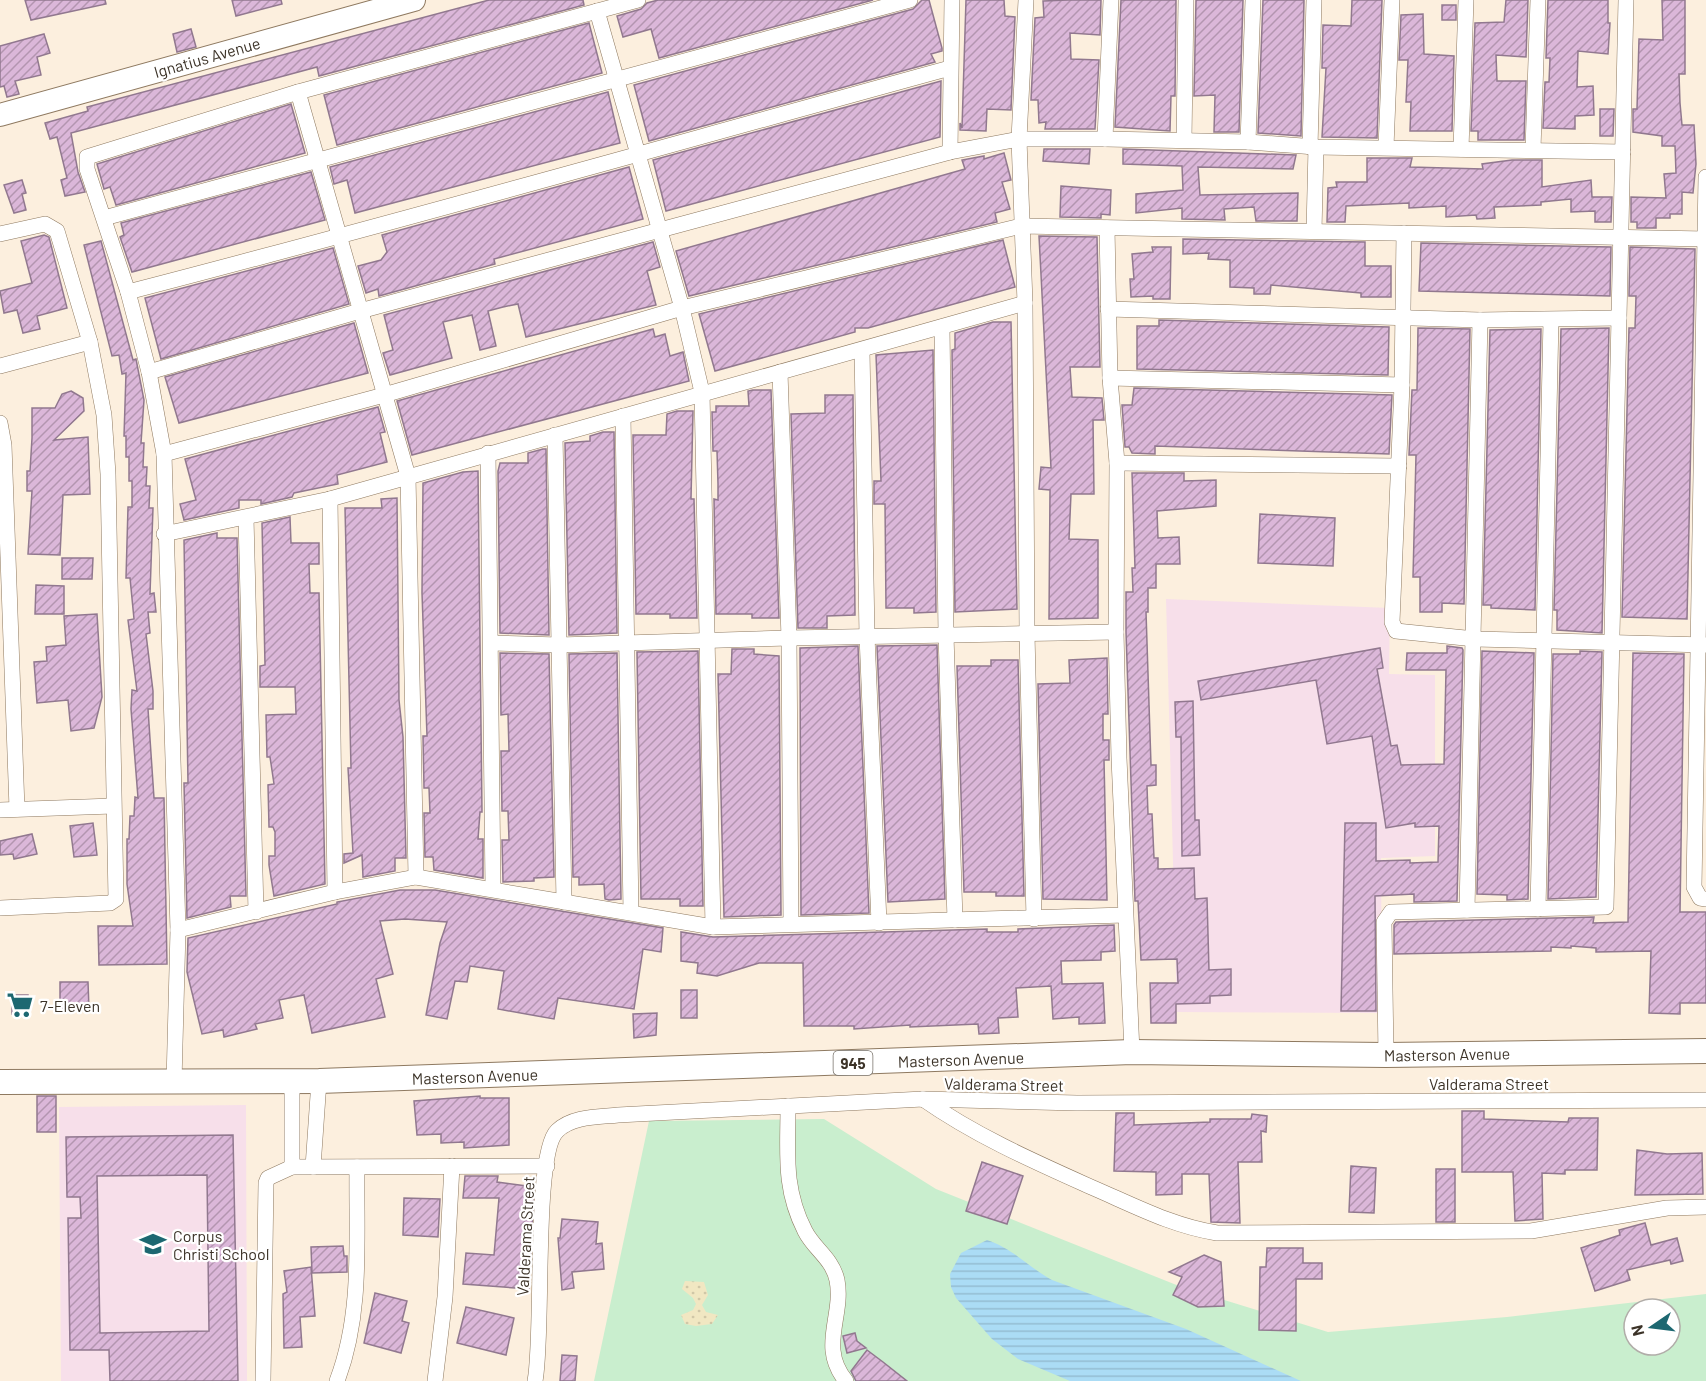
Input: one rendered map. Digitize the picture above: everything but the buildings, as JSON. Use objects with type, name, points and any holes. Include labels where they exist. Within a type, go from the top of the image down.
[{"type":"main road","name":"Masterson Avenue","points":[[0,1082],[319,1082],[1132,1053],[1386,1055],[1706,1051]]},
{"type":"street","name":"Ignatius Avenue","points":[[0,115],[381,4],[414,0]]},
{"type":"street","points":[[174,1082],[178,930],[164,534],[164,454],[149,372],[128,292],[86,162],[92,154],[298,92],[638,0]]},
{"type":"street","points":[[104,218],[318,158],[910,0]]},
{"type":"street","points":[[950,152],[952,0]]},
{"type":"street","points":[[1026,0],[1019,139],[1025,303],[1027,634],[1034,919]]},
{"type":"street","points":[[1105,139],[1111,0]]},
{"type":"street","points":[[1184,140],[1186,0]]},
{"type":"street","points":[[1248,142],[1253,0]]},
{"type":"street","points":[[1314,0],[1314,231]]},
{"type":"street","points":[[1386,147],[1392,0]]},
{"type":"street","points":[[1461,149],[1466,0]]},
{"type":"street","points":[[1533,149],[1538,0]]},
{"type":"street","points":[[1386,1055],[1386,916],[1391,912],[1606,907],[1626,0]]},
{"type":"street","points":[[597,11],[682,308],[702,392],[713,927]]},
{"type":"street","points":[[128,292],[341,237],[638,152],[950,68]]},
{"type":"street","points":[[298,92],[408,476],[416,877]]},
{"type":"street","points":[[149,372],[360,311],[950,152],[1019,139],[1184,140],[1313,147],[1623,152]]},
{"type":"street","points":[[1706,177],[1701,645],[1694,887],[1700,898],[1706,899]]},
{"type":"street","points":[[0,234],[45,224],[57,231],[90,342],[104,415],[108,474],[116,899],[113,902],[0,908]]},
{"type":"street","points":[[164,454],[384,394],[682,308],[1021,226],[1705,239]]},
{"type":"street","points":[[1107,228],[1110,378],[1117,463],[1116,632],[1132,1053]]},
{"type":"street","points":[[1404,233],[1404,317],[1394,628],[1399,634],[1475,639],[1701,645]]},
{"type":"street","points":[[164,534],[330,499],[702,392],[862,350],[1025,303]]},
{"type":"street","points":[[1108,309],[1480,320],[1619,318]]},
{"type":"street","points":[[1467,910],[1475,639],[1480,320]]},
{"type":"street","points":[[1538,909],[1551,320]]},
{"type":"street","points":[[942,327],[946,635],[955,920]]},
{"type":"street","points":[[0,366],[90,342]]},
{"type":"street","points":[[862,350],[867,636],[879,922]]},
{"type":"street","points":[[780,372],[789,638],[791,924]]},
{"type":"street","points":[[1110,378],[1402,385]]},
{"type":"street","points":[[623,416],[631,912]]},
{"type":"street","points":[[0,423],[4,445],[17,809]]},
{"type":"street","points":[[555,435],[564,902]]},
{"type":"street","points":[[488,453],[492,643],[493,888]]},
{"type":"street","points":[[1117,463],[1399,466]]},
{"type":"street","points":[[330,499],[335,892]]},
{"type":"street","points":[[246,518],[256,912]]},
{"type":"street","points":[[492,643],[560,645],[867,636],[1116,632]]},
{"type":"street","points":[[0,810],[113,806]]},
{"type":"street","points":[[178,930],[335,892],[416,877],[493,888],[713,927],[1125,915]]},
{"type":"street","points":[[292,1082],[292,1167]]},
{"type":"street","points":[[313,1167],[319,1082]]},
{"type":"street","points":[[924,1100],[956,1122],[1017,1154],[1173,1224],[1217,1233],[1531,1231],[1667,1208],[1706,1207]]},
{"type":"street","name":"Valderama Street","points":[[535,1381],[539,1352],[541,1226],[551,1139],[556,1131],[574,1121],[618,1115],[924,1100],[1077,1103],[1706,1100]]},
{"type":"street","points":[[788,1106],[788,1174],[792,1205],[807,1235],[831,1264],[837,1281],[832,1354],[846,1381]]},
{"type":"street","points":[[435,1381],[445,1297],[452,1166]]},
{"type":"street","points":[[263,1381],[266,1183],[274,1173],[292,1167],[547,1166]]},
{"type":"street","points":[[336,1381],[345,1360],[356,1313],[357,1167]]},
{"type":"shaded area","points":[[1166,599],[1390,608],[1389,674],[1435,675],[1435,856],[1381,858],[1382,1013],[1177,1012]]},
{"type":"shaded area","name":"Corpus Christi School","points":[[246,1105],[247,1381],[61,1381],[59,1107]]},
{"type":"green space","points":[[824,1119],[936,1189],[1179,1286],[1328,1332],[1507,1317],[1622,1304],[1622,1357],[1682,1357],[1682,1297],[1680,1297],[1706,1294],[1706,1381],[594,1381],[649,1121]]},
{"type":"sand","points":[[685,1281],[704,1282],[708,1295],[702,1305],[706,1312],[718,1315],[712,1324],[696,1326],[685,1324],[681,1315],[693,1310],[696,1304],[693,1298],[682,1289]]},
{"type":"water","points":[[987,1240],[1005,1248],[1052,1280],[1186,1329],[1301,1381],[1070,1381],[1018,1359],[992,1339],[956,1298],[951,1287],[950,1274],[961,1253]]},
{"type":"place","name":"7-Eleven","points":[[20,1005]]},
{"type":"place","name":"Corpus Christi School","points":[[153,1244]]}]
